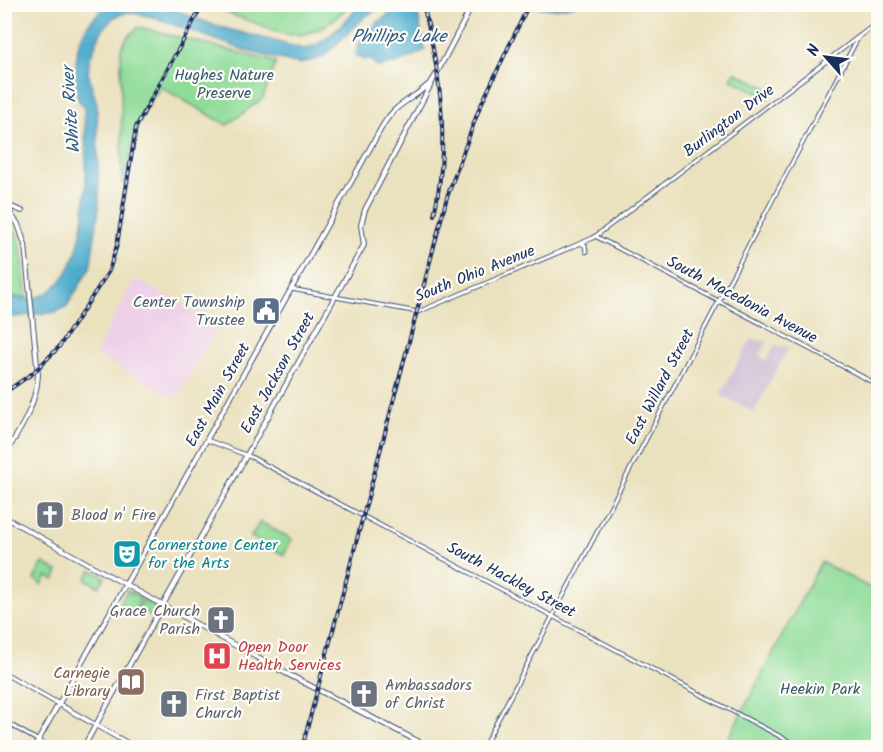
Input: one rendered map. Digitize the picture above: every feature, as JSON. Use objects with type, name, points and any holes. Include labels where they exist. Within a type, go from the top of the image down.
[{"type":"main road","name":"East Jackson Street","points":[[83,747],[364,245],[360,225],[365,210],[473,4]]},
{"type":"main road","name":"East Main Street","points":[[34,747],[383,125],[394,108],[436,76]]},
{"type":"main road","points":[[411,97],[422,102]]},
{"type":"main road","points":[[4,205],[22,211]]},
{"type":"main road","points":[[4,205],[22,234],[38,369],[37,393],[30,411],[4,456]]},
{"type":"main road","points":[[4,517],[237,646],[430,747]]},
{"type":"main road","points":[[4,673],[136,747]]},
{"type":"street","name":"Burlington Drive","points":[[594,237],[879,22]]},
{"type":"street","name":"East Willard Street","points":[[483,747],[858,38]]},
{"type":"street","name":"South Ohio Avenue","points":[[291,289],[418,312],[594,237]]},
{"type":"street","name":"South Macedonia Avenue","points":[[594,237],[879,385]]},
{"type":"street","points":[[580,243],[585,245],[586,252]]},
{"type":"street","name":"South Hackley Street","points":[[207,440],[246,455],[802,747]]},
{"type":"street","points":[[4,721],[51,747]]},
{"type":"shaded area","points":[[135,279],[218,325],[176,399],[95,354]]},
{"type":"shaded area","points":[[751,339],[767,342],[760,356],[767,360],[775,345],[789,347],[754,412],[720,395]]},
{"type":"green space","points":[[206,5],[349,5],[328,24],[312,32],[294,35],[284,34]]},
{"type":"green space","name":"Hughes Nature Preserve","points":[[139,27],[276,62],[263,98],[227,125],[161,87],[145,110],[135,133],[124,185],[122,183],[121,48],[128,36]]},
{"type":"green space","points":[[735,72],[774,91],[769,99],[731,79]]},
{"type":"green space","points":[[4,212],[16,231],[19,242],[26,297],[5,297]]},
{"type":"green space","points":[[260,522],[292,539],[284,555],[251,537]]},
{"type":"green space","name":"Heekin Park","points":[[821,562],[878,592],[878,747],[723,748]]},
{"type":"green space","points":[[43,563],[58,571],[54,580],[47,576],[42,585],[34,579]]},
{"type":"green space","points":[[91,570],[105,577],[99,587],[86,579]]},
{"type":"green space","points":[[127,590],[141,598],[134,612],[119,605]]},
{"type":"green space","points":[[143,600],[156,607],[152,617],[138,609]]},
{"type":"water","points":[[109,5],[164,5],[213,25],[304,49],[328,37],[361,5],[385,5],[366,16],[323,57],[300,64],[247,51],[153,17],[127,12],[113,18],[101,32],[90,58],[88,73],[97,105],[99,209],[90,268],[67,306],[57,312],[5,318],[5,297],[28,299],[41,296],[59,283],[72,263],[80,238],[86,182],[84,106],[77,99],[76,58],[78,46],[88,24]]},
{"type":"water","name":"Phillips Lake","points":[[406,5],[417,10],[425,50],[399,63],[378,67],[369,58],[365,60],[356,55],[362,39],[375,25]]},
{"type":"water","points":[[514,5],[576,5],[554,9]]},
{"type":"railway","points":[[4,393],[33,373],[59,347],[109,271],[117,245],[136,127],[203,4]]},
{"type":"railway","points":[[423,4],[435,57],[441,109],[442,161],[434,215]]},
{"type":"railway","points":[[302,748],[447,197],[479,109],[529,4]]},
{"type":"place","name":"Center Township Trustee","points":[[266,311]]},
{"type":"place","name":"Blood n' Fire","points":[[50,515]]},
{"type":"place","name":"Cornerstone Center for the Arts","points":[[127,554]]},
{"type":"place","name":"Grace Church Parish","points":[[221,620]]},
{"type":"place","name":"Open Door Health Services","points":[[217,656]]},
{"type":"place","name":"Carnegie Library","points":[[131,682]]},
{"type":"place","name":"Ambassadors of Christ","points":[[364,694]]},
{"type":"place","name":"First Baptist Church","points":[[174,704]]},
{"type":"water label","name":"White River","points":[[72,110]]}]
